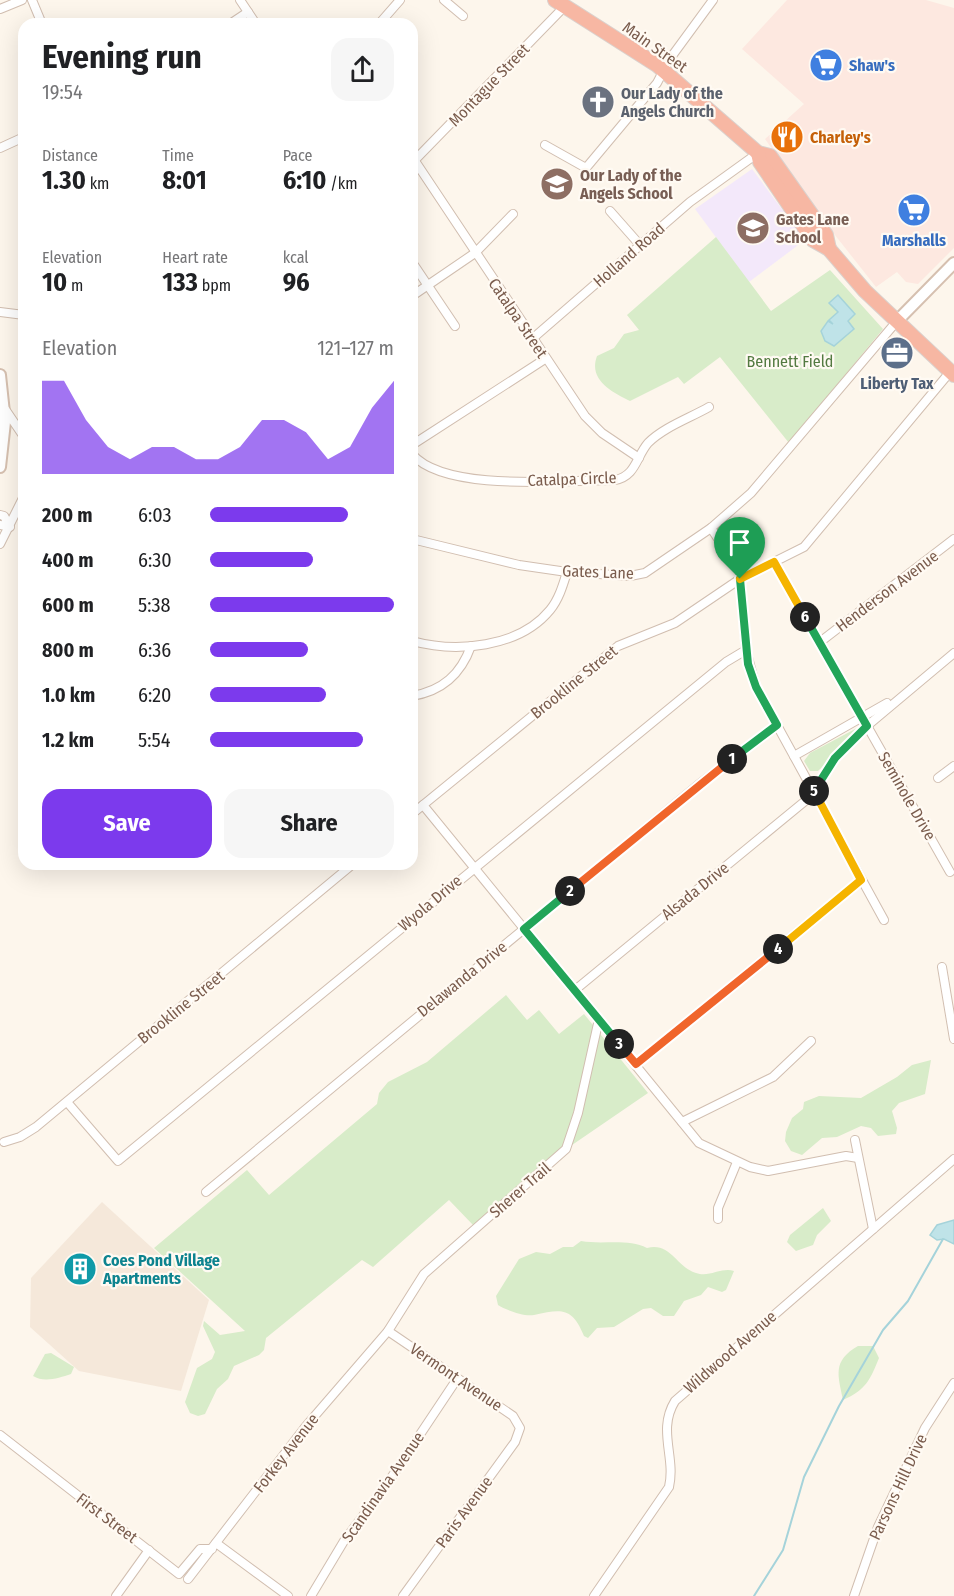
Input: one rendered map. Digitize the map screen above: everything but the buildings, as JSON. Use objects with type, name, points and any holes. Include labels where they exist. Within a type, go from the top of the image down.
[{"type":"highway","name":"Main Street","points":[[560,3],[663,71],[758,153],[771,156],[826,235],[829,249],[858,283],[952,373]]},
{"type":"main road","points":[[897,321],[954,263]]},
{"type":"main road","points":[[0,375],[4,409],[4,445],[0,466]]},
{"type":"street","points":[[0,9],[22,0]]},
{"type":"street","points":[[32,0],[40,18]]},
{"type":"street","points":[[240,0],[252,18]]},
{"type":"street","points":[[384,18],[400,0]]},
{"type":"street","points":[[444,0],[463,16]]},
{"type":"street","points":[[545,145],[586,168],[657,83],[713,0]]},
{"type":"street","name":"Montague Street","points":[[418,158],[560,3]]},
{"type":"street","points":[[239,18],[248,12]]},
{"type":"street","points":[[0,147],[18,140]]},
{"type":"street","name":"Holland Road","points":[[532,339],[690,202],[758,153]]},
{"type":"street","name":"Catalpa Street","points":[[418,168],[591,423],[639,458]]},
{"type":"street","points":[[610,211],[640,245]]},
{"type":"street","points":[[418,292],[475,253],[513,214]]},
{"type":"street","points":[[418,271],[455,326]]},
{"type":"street","points":[[0,312],[18,314]]},
{"type":"street","name":"Gates Lane","points":[[418,540],[519,565],[567,572],[641,574],[711,528],[761,482],[897,321]]},
{"type":"street","points":[[418,441],[545,358]]},
{"type":"street","name":"Brookline Street","points":[[418,809],[618,646],[675,623],[740,579],[804,547],[952,373]]},
{"type":"street","name":"Catalpa Circle","points":[[418,458],[433,469],[496,482],[615,480],[627,476],[655,438],[710,407]]},
{"type":"street","points":[[4,409],[18,429]]},
{"type":"street","points":[[0,544],[18,509]]},
{"type":"street","points":[[0,515],[4,516],[10,527]]},
{"type":"street","points":[[0,525],[10,527]]},
{"type":"street","points":[[711,528],[740,572],[746,650],[756,687],[884,920]]},
{"type":"street","name":"Henderson Avenue","points":[[820,642],[954,540]]},
{"type":"street","name":"Seminole Drive","points":[[774,562],[951,872]]},
{"type":"street","points":[[418,641],[447,646],[471,646],[507,638],[540,620],[553,606],[567,572]]},
{"type":"street","points":[[418,694],[436,689],[450,680],[463,665],[471,646]]},
{"type":"street","name":"Wyola Drive","points":[[67,1102],[118,1161],[474,866],[726,662],[746,650]]},
{"type":"street","points":[[794,756],[906,691],[954,653]]},
{"type":"street","name":"Alsada Drive","points":[[575,990],[800,807],[814,792],[835,758],[906,691]]},
{"type":"street","name":"Delawanda Drive","points":[[206,1192],[698,785],[777,725]]},
{"type":"street","points":[[938,778],[954,766]]},
{"type":"street","points":[[423,805],[699,1143],[737,1161],[768,1171],[846,1156],[858,1158]]},
{"type":"street","name":"Brookline Street","points":[[4,1142],[32,1130],[346,870]]},
{"type":"street","points":[[636,1064],[861,880]]},
{"type":"street","points":[[942,967],[954,1039]]},
{"type":"street","name":"Sherer Trail","points":[[388,1331],[431,1267],[567,1147],[580,1106],[599,1020]]},
{"type":"street","points":[[682,1122],[772,1077],[811,1041]]},
{"type":"street","points":[[855,1140],[873,1229]]},
{"type":"street","name":"Wildwood Avenue","points":[[594,1596],[669,1487],[671,1471],[665,1432],[668,1416],[675,1401],[954,1159]]},
{"type":"street","points":[[718,1219],[718,1208],[737,1161]]},
{"type":"street","name":"Vermont Avenue","points":[[388,1331],[513,1416],[519,1426]]},
{"type":"street","name":"Forkey Avenue","points":[[188,1579],[299,1434],[388,1331]]},
{"type":"street","name":"Scandinavia Avenue","points":[[310,1596],[344,1541],[457,1379]]},
{"type":"street","name":"Parsons Hill Drive","points":[[854,1596],[878,1527],[925,1428],[954,1383]]},
{"type":"street","name":"Paris Avenue","points":[[403,1596],[514,1442],[520,1431],[519,1426]]},
{"type":"street","name":"First Street","points":[[0,1435],[179,1574],[200,1549],[214,1546]]},
{"type":"street","points":[[214,1546],[288,1596]]},
{"type":"street","points":[[116,1596],[148,1550]]},
{"type":"shaded area","points":[[787,0],[926,0],[954,8],[954,248],[918,284],[906,282],[897,272],[876,287],[816,211],[765,139],[804,104],[742,49]]},
{"type":"shaded area","name":"Gates Lane School","points":[[752,169],[805,240],[749,282],[695,209]]},
{"type":"shaded area","name":"Coes Pond Village Apartments","points":[[102,1202],[209,1300],[181,1391],[79,1371],[30,1327],[31,1278]]},
{"type":"green space","name":"Bennett Field","points":[[716,237],[771,311],[830,270],[883,329],[789,443],[720,357],[684,384],[678,377],[630,401],[603,384],[596,372],[597,356],[614,348],[624,334],[639,330],[627,315]]},
{"type":"green space","points":[[857,728],[857,733],[818,771],[810,771],[804,761],[810,753]]},
{"type":"green space","points":[[506,995],[527,1020],[539,1010],[559,1034],[584,1014],[648,1093],[537,1169],[473,1225],[449,1200],[373,1267],[362,1260],[266,1338],[264,1350],[259,1355],[234,1366],[228,1379],[217,1389],[205,1414],[198,1416],[190,1413],[185,1402],[197,1368],[212,1359],[215,1352],[203,1326],[204,1321],[220,1335],[245,1331],[154,1248],[247,1170],[269,1195],[377,1104],[379,1093],[388,1082],[427,1062]]},
{"type":"green space","points":[[931,1060],[925,1094],[899,1103],[892,1111],[897,1128],[896,1134],[878,1136],[871,1128],[861,1126],[837,1137],[822,1138],[802,1155],[791,1151],[785,1141],[786,1132],[792,1118],[803,1109],[804,1102],[819,1096],[861,1098],[897,1077],[912,1065]]},
{"type":"green space","points":[[823,1208],[831,1221],[817,1235],[813,1245],[796,1251],[787,1242],[790,1235]]},
{"type":"green space","points":[[581,1241],[624,1242],[647,1248],[655,1247],[668,1252],[689,1270],[701,1274],[724,1270],[734,1271],[726,1290],[722,1292],[708,1287],[701,1295],[684,1301],[674,1316],[663,1316],[651,1308],[643,1309],[614,1327],[597,1328],[588,1338],[584,1336],[575,1320],[565,1312],[525,1315],[498,1305],[496,1296],[519,1259],[536,1252],[550,1254],[563,1247],[573,1247]]},
{"type":"green space","points":[[858,1346],[873,1346],[879,1358],[866,1384],[843,1400],[839,1369],[844,1357]]},
{"type":"green space","points":[[51,1353],[74,1367],[71,1374],[47,1379],[33,1376],[45,1354]]},
{"type":"water","points":[[838,295],[855,314],[848,321],[854,329],[834,346],[825,341],[821,331],[828,321],[833,324],[829,320],[838,312],[829,303]]},
{"type":"water","points":[[954,1220],[954,1244],[944,1239],[937,1240],[930,1235],[937,1225]]},
{"type":"waterway","points":[[754,1596],[783,1550],[804,1477],[839,1406],[883,1330],[908,1301],[943,1239]]},
{"type":"place","name":"Shaw's","points":[[826,65]]},
{"type":"place","name":"Our Lady of the Angels Church","points":[[598,102]]},
{"type":"place","name":"Charley's","points":[[787,137]]},
{"type":"place","name":"Our Lady of the Angels School","points":[[557,184]]},
{"type":"place","name":"Marshalls","points":[[914,210]]},
{"type":"place","name":"Gates Lane School","points":[[753,228]]},
{"type":"place","name":"Liberty Tax","points":[[897,353]]},
{"type":"place","name":"Coes Pond Village Apartments","points":[[80,1269]]},
{"type":"route","points":[[774,562],[867,726],[835,758],[814,792],[861,880],[636,1064],[524,929],[698,785],[777,725],[756,687],[748,664],[740,579],[774,562]]}]
